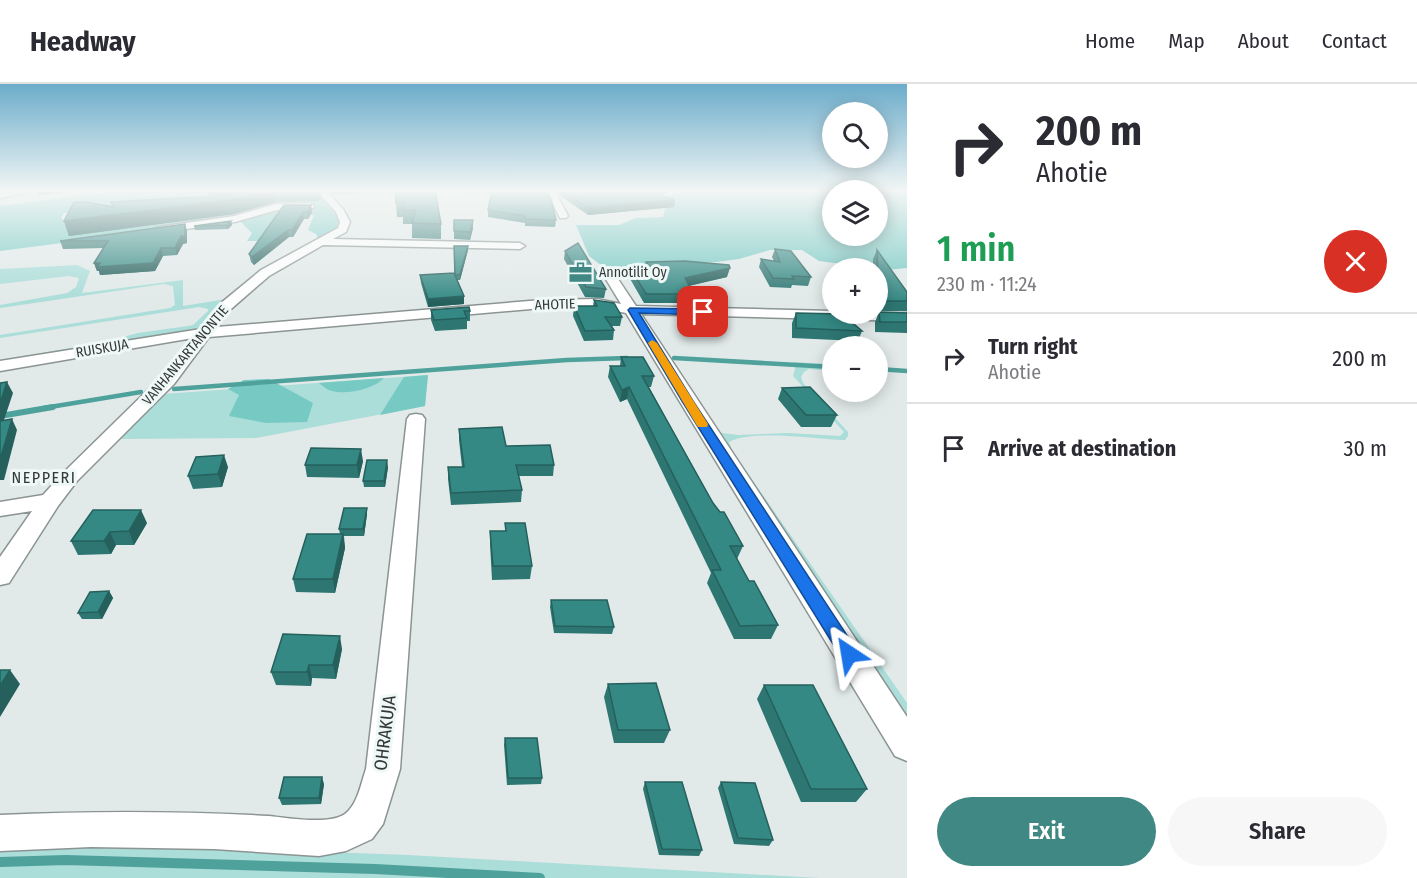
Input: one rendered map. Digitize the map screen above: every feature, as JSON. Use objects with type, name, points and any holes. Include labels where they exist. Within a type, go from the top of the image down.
[{"type":"street","points":[[150,232],[182,227]]},
{"type":"street","name":"VANHANKARTANONTIE","points":[[0,576],[50,501],[92,453],[168,380],[203,332],[226,306],[247,287],[281,263],[336,234],[342,227]]},
{"type":"street","points":[[321,242],[520,246]]},
{"type":"street","points":[[610,276],[687,401],[907,745]]},
{"type":"street","name":"AHOTIE","points":[[203,332],[542,304],[627,303],[907,317]]},
{"type":"street","name":"RUISKUJA","points":[[0,366],[203,332]]},
{"type":"street","name":"OHRAKUJA","points":[[0,833],[91,828],[214,831],[319,838],[346,833],[359,826],[370,811],[383,769],[416,419]]},
{"type":"street","points":[[0,509],[50,501]]},
{"type":"shaded area","points":[[0,227],[185,227],[0,251]]},
{"type":"shaded area","points":[[246,227],[277,227],[262,241],[247,241],[252,233]]},
{"type":"shaded area","points":[[309,227],[337,227],[319,240],[316,234],[308,230]]},
{"type":"shaded area","points":[[577,227],[822,227],[822,246],[888,246],[888,227],[907,227],[907,268],[888,270],[888,258],[822,258],[822,261],[802,250],[770,250],[739,259],[716,262],[606,269],[589,256]]},
{"type":"shaded area","points":[[77,265],[90,271],[82,293],[183,280],[183,306],[227,299],[198,329],[193,331],[0,365],[0,360],[100,343],[138,333],[193,325],[208,311],[208,309],[199,307],[0,338],[0,335],[170,308],[175,305],[173,286],[164,284],[0,308],[0,305],[67,293],[76,287],[79,278],[69,276],[0,284],[0,269]]},
{"type":"shaded area","points":[[793,362],[822,363],[822,370],[809,369],[801,377],[803,383],[848,432],[845,440],[768,435],[739,438],[729,442],[733,452],[907,703],[907,726],[715,432],[738,435],[787,433],[840,436],[844,432],[793,376],[795,369]]},
{"type":"shaded area","points":[[428,375],[425,406],[256,438],[118,439],[163,394]]},
{"type":"shaded area","points":[[428,375],[425,406],[380,415],[404,377]]},
{"type":"shaded area","points":[[384,378],[367,388],[345,392],[330,390],[319,383]]},
{"type":"shaded area","points":[[269,379],[313,403],[307,422],[266,423],[229,416],[239,395],[228,389],[244,380]]},
{"type":"shaded area","points":[[82,843],[408,855],[819,878],[0,878],[0,846]]},
{"type":"building","points":[[163,227],[185,227],[185,236],[181,236],[175,248],[161,248],[153,263],[97,267],[100,263],[94,263],[108,241],[60,241]]},
{"type":"building","points":[[268,227],[294,227],[252,257],[249,254]]},
{"type":"building","points":[[454,227],[471,227],[470,232],[454,231]]},
{"type":"building","points":[[578,243],[606,289],[586,287],[565,251]]},
{"type":"building","points":[[454,246],[468,246],[460,275],[455,275]]},
{"type":"building","points":[[775,249],[791,251],[811,277],[773,278],[761,259],[780,262]]},
{"type":"building","points":[[685,261],[729,265],[730,268],[685,278],[694,294],[646,294],[631,269],[652,269],[646,262]]},
{"type":"building","points":[[888,265],[907,292],[907,301],[888,301]]},
{"type":"building","points":[[454,273],[464,296],[428,299],[420,275]]},
{"type":"building","points":[[594,300],[614,303],[622,317],[605,317],[614,330],[585,331],[574,306],[597,306]]},
{"type":"building","points":[[469,307],[470,311],[464,311],[467,318],[434,320],[431,310]]},
{"type":"building","points":[[888,312],[907,313],[907,322],[888,322]]},
{"type":"building","points":[[796,313],[822,314],[822,324],[854,324],[862,331],[796,328]]},
{"type":"building","points":[[621,357],[643,357],[654,376],[642,376],[713,503],[720,512],[724,512],[743,546],[730,546],[749,581],[754,581],[778,625],[740,626],[712,570],[721,570],[629,387],[622,390],[610,366],[625,366]]},
{"type":"building","points":[[7,382],[0,403],[0,383]]},
{"type":"building","points":[[810,387],[837,415],[806,415],[782,388]]},
{"type":"building","points":[[12,419],[0,460],[0,421]]},
{"type":"building","points":[[502,427],[506,446],[550,445],[554,465],[516,465],[522,490],[451,493],[448,467],[464,467],[459,429]]},
{"type":"building","points":[[311,448],[361,449],[357,465],[305,465]]},
{"type":"building","points":[[224,455],[218,474],[188,476],[196,457]]},
{"type":"building","points":[[367,460],[387,460],[384,481],[363,481]]},
{"type":"building","points":[[344,508],[367,508],[363,529],[339,529]]},
{"type":"building","points":[[93,510],[141,510],[129,531],[110,532],[104,541],[71,541]]},
{"type":"building","points":[[505,523],[525,523],[532,566],[493,566],[490,531],[506,531]]},
{"type":"building","points":[[307,534],[343,534],[333,579],[293,579]]},
{"type":"building","points":[[109,591],[98,612],[78,613],[90,592]]},
{"type":"building","points":[[551,600],[607,600],[614,627],[555,626]]},
{"type":"building","points":[[283,634],[340,636],[333,665],[309,665],[307,672],[271,672]]},
{"type":"building","points":[[0,670],[10,670],[0,686]]},
{"type":"building","points":[[656,683],[670,730],[618,730],[608,684]]},
{"type":"building","points":[[764,685],[813,685],[867,789],[811,789]]},
{"type":"building","points":[[505,738],[537,738],[542,778],[508,778]]},
{"type":"building","points":[[284,777],[322,777],[319,798],[279,798]]},
{"type":"building","points":[[645,782],[682,782],[702,850],[662,849]]},
{"type":"building","points":[[721,782],[755,783],[773,840],[738,838]]},
{"type":"waterway","points":[[174,389],[567,360],[627,358]]},
{"type":"waterway","points":[[674,358],[822,366]]},
{"type":"waterway","points":[[888,370],[907,371]]},
{"type":"waterway","points":[[44,408],[141,392]]},
{"type":"waterway","points":[[0,416],[53,407]]},
{"type":"waterway","points":[[0,862],[66,860],[375,869],[540,878]]},
{"type":"slow traffic","points":[[652,343],[702,424]]},
{"type":"place","name":"Annotilit Oy","points":[[581,272]]},
{"type":"district","name":"NEPPERI","points":[[44,477]]},
{"type":"route","points":[[703,312],[633,310],[687,401],[849,654]]}]
